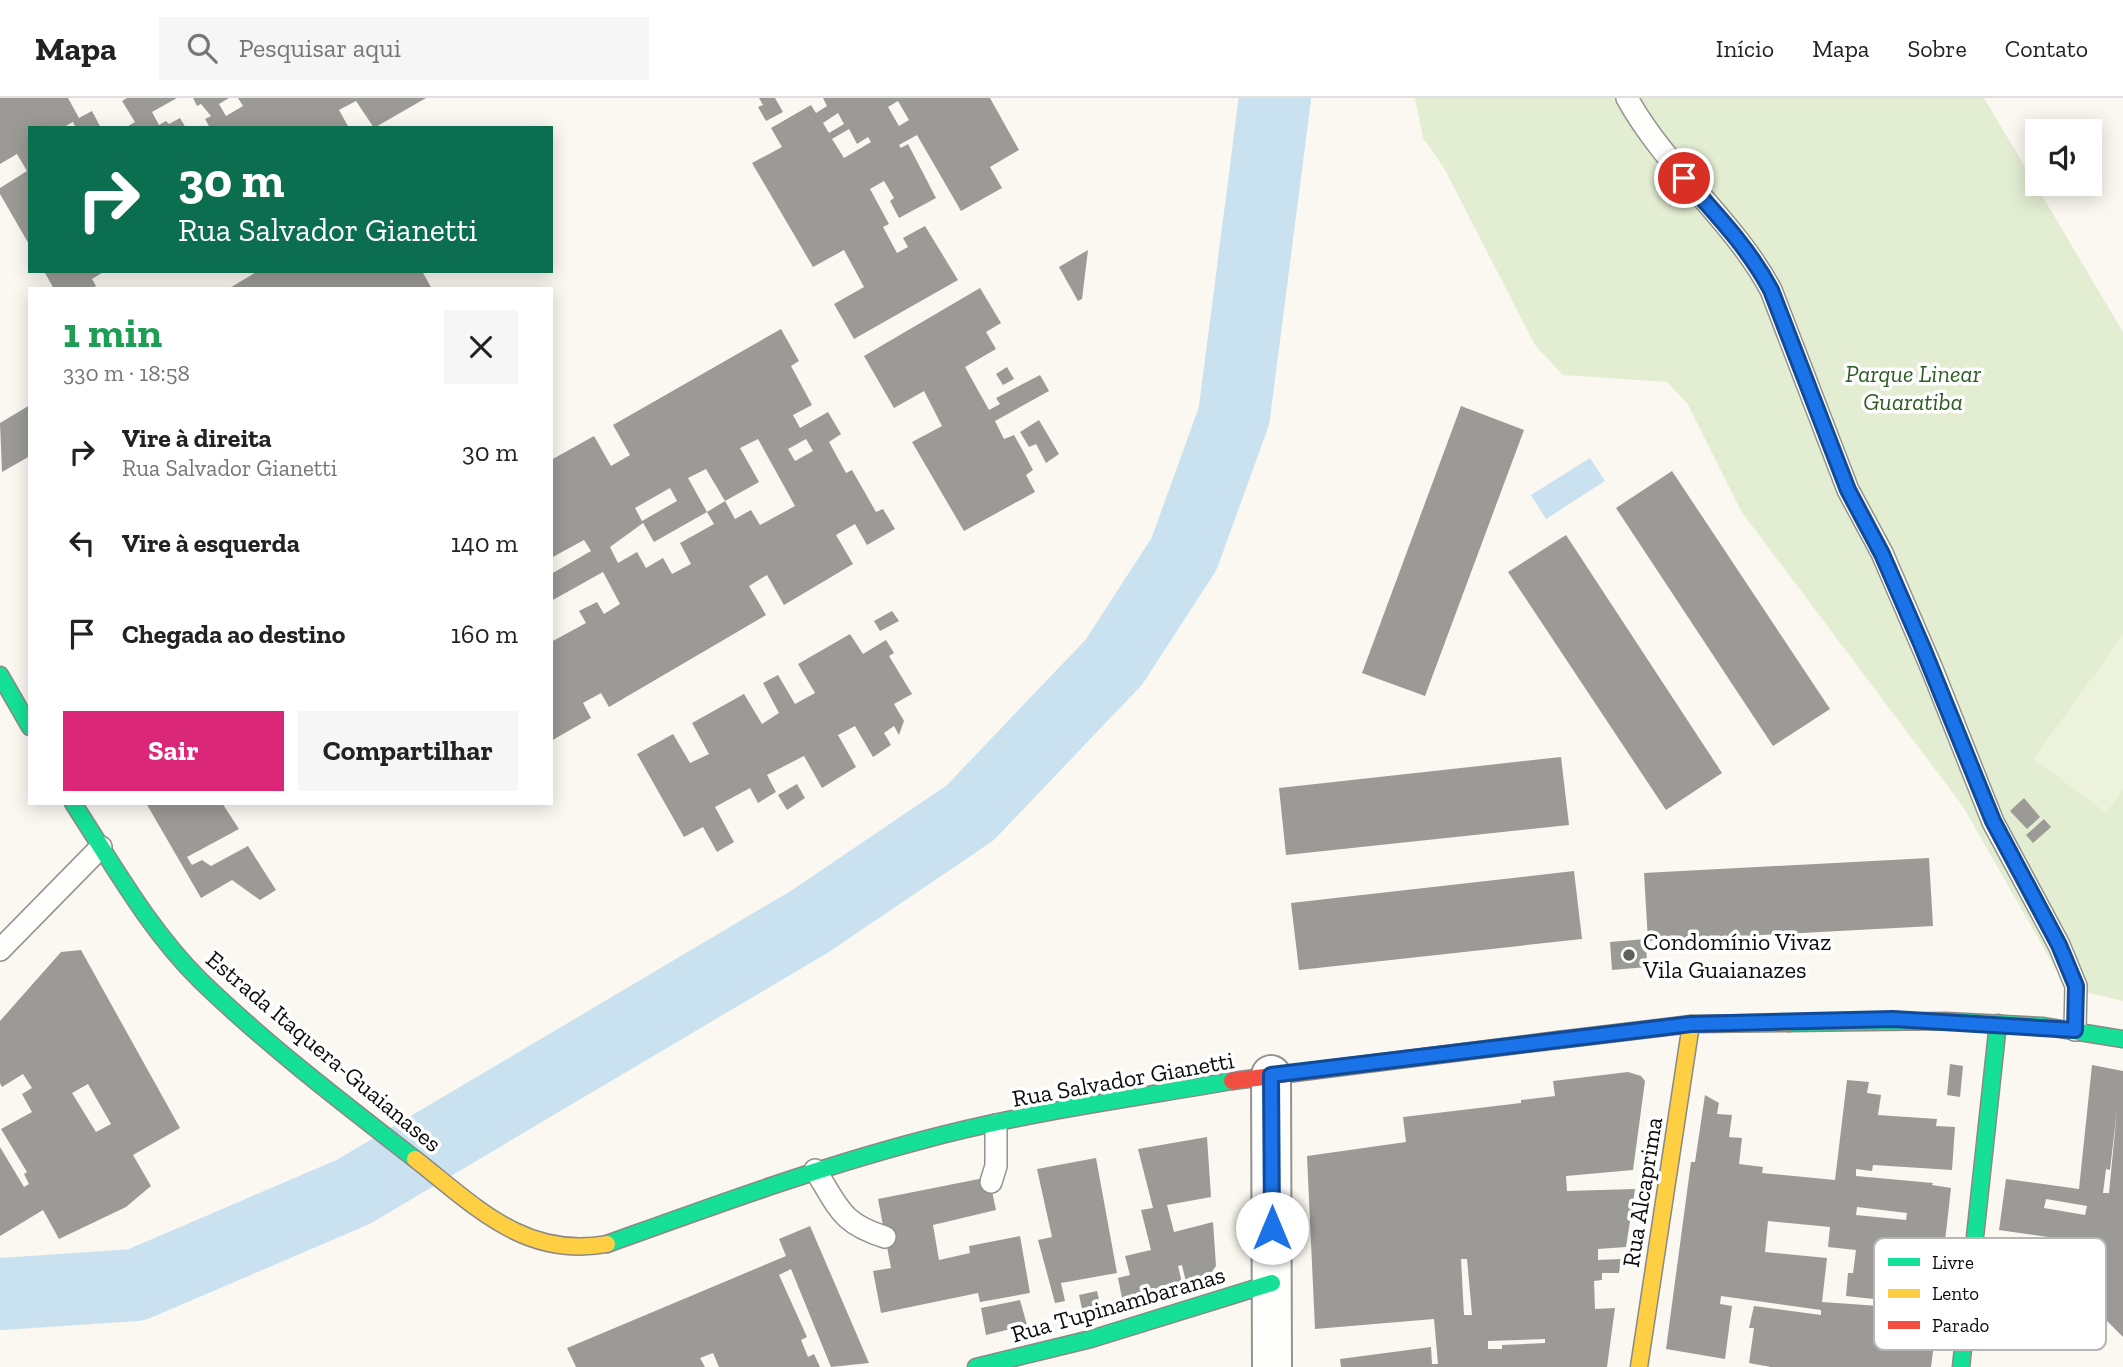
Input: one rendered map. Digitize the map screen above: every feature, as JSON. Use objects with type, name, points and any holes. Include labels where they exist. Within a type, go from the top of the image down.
[{"type":"main road","points":[[0,675],[28,724]]},
{"type":"main road","name":"Estrada Itaquera-Guaianases","points":[[74,805],[146,915],[200,980],[348,1107],[482,1212],[524,1238]]},
{"type":"main road","name":"Rua Salvador Gianetti","points":[[524,1238],[563,1248],[605,1245],[815,1170],[922,1140],[1094,1104],[1271,1075],[1691,1024],[1893,1019],[1998,1023],[2075,1030],[2123,1039]]},
{"type":"main road","points":[[1975,1238],[1998,1023]]},
{"type":"main road","name":"Rua Alcaprima","points":[[1639,1367],[1691,1024]]},
{"type":"main road","name":"Rua Tupinambaranas","points":[[976,1367],[1091,1339],[1272,1283]]},
{"type":"street","points":[[1271,1075],[1272,1367]]},
{"type":"lane","points":[[1627,98],[1673,166],[1755,261],[1771,290],[1848,490],[1904,605],[1993,821],[2059,945],[2076,986],[2075,1030]]},
{"type":"lane","points":[[0,950],[101,846]]},
{"type":"lane","points":[[991,1182],[996,1166],[996,1125]]},
{"type":"lane","points":[[815,1170],[847,1221],[860,1229],[885,1237]]},
{"type":"green space","name":"Parque Linear Guaratiba","points":[[1415,98],[1984,98],[2025,167],[2025,196],[2042,196],[2123,332],[2123,1001],[2066,987],[1962,805],[1741,511],[1687,403],[1667,382],[1563,375],[1535,345],[1444,168],[1423,138]]},
{"type":"green space","points":[[2123,635],[2123,790],[2106,813],[2033,759]]},
{"type":"water","points":[[1590,458],[1605,481],[1546,519],[1531,495]]},
{"type":"building","points":[[0,98],[68,98],[79,118],[92,111],[100,126],[75,126],[73,122],[66,126],[28,126],[28,243],[0,194],[0,188],[27,171],[17,154],[0,164]]},
{"type":"building","points":[[127,98],[177,98],[152,112],[159,125],[166,121],[169,124],[180,118],[185,126],[128,126],[135,122],[122,101]]},
{"type":"building","points":[[193,98],[229,98],[219,104],[226,116],[243,106],[238,98],[426,98],[377,126],[373,126],[356,101],[339,110],[348,126],[209,126],[205,119],[211,116],[201,104],[197,106]]},
{"type":"building","points":[[759,98],[775,98],[783,112],[766,121],[758,107],[763,105]]},
{"type":"building","points":[[823,98],[990,98],[1019,150],[990,167],[1002,188],[961,211],[917,135],[899,145],[901,148],[908,144],[936,198],[899,218],[890,201],[894,198],[884,181],[870,189],[889,224],[883,227],[897,253],[908,247],[903,238],[925,226],[958,280],[854,339],[834,304],[864,287],[844,250],[813,267],[752,163],[782,147],[771,128],[811,105],[816,113],[827,106]],"holes":[[[898,101],[909,120],[899,126],[888,107]],[[838,113],[844,124],[829,133],[823,123]],[[849,129],[857,144],[868,137],[871,142],[844,158],[832,139]]]},
{"type":"building","points":[[1088,250],[1082,299],[1078,301],[1059,267]]},
{"type":"building","points":[[45,273],[102,273],[92,279],[96,286],[94,287],[53,287]]},
{"type":"building","points":[[255,273],[423,273],[431,287],[231,287]]},
{"type":"building","points":[[980,288],[1001,323],[986,332],[996,349],[965,367],[989,410],[1000,404],[996,398],[1040,375],[1049,391],[995,421],[1004,439],[1014,435],[1033,470],[1026,475],[1035,492],[964,531],[912,442],[942,426],[924,391],[894,408],[864,356]]},
{"type":"building","points":[[781,329],[799,361],[791,366],[812,405],[793,415],[800,428],[828,412],[841,434],[829,442],[846,473],[852,470],[876,512],[883,509],[895,529],[867,545],[855,524],[836,535],[853,564],[784,605],[767,575],[749,586],[766,615],[609,707],[601,693],[583,703],[591,718],[553,740],[553,641],[586,623],[579,611],[597,602],[604,614],[620,604],[603,572],[553,600],[553,573],[591,551],[584,540],[553,557],[553,459],[594,436],[611,466],[630,455],[613,425]],"holes":[[[758,439],[795,506],[760,525],[751,510],[735,519],[725,501],[759,482],[740,448]],[[806,439],[813,451],[795,461],[788,449]],[[706,469],[725,501],[707,512],[688,478]],[[670,488],[677,501],[642,521],[654,542],[707,512],[714,524],[680,543],[691,564],[672,574],[663,558],[646,568],[637,552],[618,563],[610,547],[643,523],[635,508]]]},
{"type":"building","points":[[1007,367],[1014,379],[1003,385],[996,374]]},
{"type":"building","points":[[28,406],[28,457],[2,472],[0,423]]},
{"type":"building","points":[[1461,406],[1524,430],[1425,696],[1362,673]]},
{"type":"building","points":[[1039,420],[1059,454],[1046,463],[1036,444],[1029,447],[1020,432]]},
{"type":"building","points":[[1672,471],[1830,709],[1773,746],[1616,508]]},
{"type":"building","points":[[1566,535],[1722,773],[1666,810],[1508,572]]},
{"type":"building","points":[[892,611],[899,621],[880,631],[874,621]]},
{"type":"building","points":[[850,634],[863,654],[886,640],[894,653],[889,656],[912,694],[894,704],[904,721],[899,735],[894,726],[884,733],[891,745],[873,757],[855,726],[838,735],[856,767],[822,788],[804,756],[767,775],[776,792],[758,803],[750,788],[715,807],[734,842],[717,852],[703,827],[684,837],[637,754],[673,734],[690,763],[709,754],[692,723],[744,694],[762,724],[779,713],[763,683],[778,675],[795,704],[815,693],[798,664]]},
{"type":"building","points":[[1561,757],[1569,825],[1286,855],[1279,788]]},
{"type":"building","points":[[797,784],[805,798],[787,810],[778,795]]},
{"type":"building","points":[[2024,798],[2040,817],[2027,829],[2010,811]]},
{"type":"building","points":[[147,805],[223,805],[239,829],[187,857],[192,865],[202,860],[211,866],[248,846],[276,890],[260,900],[232,880],[201,898]]},
{"type":"building","points":[[2044,819],[2051,827],[2033,843],[2026,835]]},
{"type":"building","points":[[1929,858],[1933,926],[1648,941],[1644,873]]},
{"type":"building","points":[[1574,871],[1582,939],[1299,970],[1291,903]]},
{"type":"building","name":"Condomínio Vivaz Vila Guaianazes","points":[[1646,939],[1647,967],[1612,970],[1610,942]]},
{"type":"building","points":[[81,950],[180,1128],[133,1155],[151,1186],[126,1207],[59,1239],[43,1210],[0,1236],[0,1147],[24,1187],[29,1184],[24,1174],[27,1172],[1,1129],[32,1112],[22,1094],[32,1088],[23,1074],[2,1087],[0,1083],[0,1021],[61,952]],"holes":[[[88,1084],[111,1124],[96,1132],[72,1093]]]},
{"type":"building","points":[[1950,1064],[1963,1066],[1960,1097],[1947,1095]]},
{"type":"building","points":[[2092,1065],[2123,1071],[2123,1337],[2106,1320],[2106,1238],[2055,1238],[1999,1230],[2006,1179],[2079,1189]],"holes":[[[2117,1110],[2109,1193],[2103,1193],[2106,1169],[2110,1170]],[[2046,1199],[2087,1206],[2085,1215],[2044,1208]]]},
{"type":"building","points":[[1628,1072],[1641,1076],[1645,1081],[1633,1170],[1566,1176],[1567,1191],[1635,1189],[1626,1247],[1598,1249],[1598,1260],[1621,1259],[1619,1273],[1602,1273],[1602,1280],[1594,1281],[1595,1309],[1615,1308],[1607,1367],[1341,1367],[1340,1359],[1431,1347],[1432,1364],[1438,1364],[1434,1319],[1315,1329],[1307,1156],[1406,1142],[1403,1117],[1521,1103],[1521,1100],[1555,1096],[1553,1081]],"holes":[[[1461,1259],[1467,1259],[1472,1315],[1464,1315]],[[1545,1339],[1545,1343],[1502,1345],[1502,1349],[1488,1349],[1488,1341]]]},
{"type":"building","points":[[1847,1080],[1869,1082],[1867,1093],[1881,1095],[1878,1115],[1937,1119],[1936,1126],[1955,1127],[1952,1170],[1873,1165],[1872,1171],[1856,1169],[1856,1176],[1933,1183],[1932,1185],[1951,1188],[1945,1238],[1874,1238],[1874,1299],[1846,1296],[1848,1273],[1853,1273],[1856,1250],[1828,1247],[1830,1227],[1768,1221],[1765,1252],[1827,1258],[1822,1302],[1874,1306],[1874,1350],[1933,1350],[1931,1367],[1771,1367],[1749,1363],[1754,1328],[1749,1328],[1754,1306],[1821,1315],[1821,1310],[1721,1296],[1720,1304],[1732,1306],[1725,1359],[1666,1349],[1691,1162],[1695,1162],[1705,1095],[1719,1103],[1717,1114],[1732,1115],[1729,1137],[1742,1138],[1739,1164],[1763,1167],[1762,1173],[1835,1180]],"holes":[[[1857,1207],[1907,1213],[1906,1220],[1856,1215]]]},
{"type":"building","points":[[1207,1137],[1211,1197],[1167,1205],[1174,1232],[1213,1222],[1216,1266],[1211,1273],[1186,1282],[1182,1265],[1178,1266],[1183,1287],[1123,1303],[1118,1278],[1130,1275],[1125,1256],[1151,1250],[1141,1210],[1153,1208],[1138,1149]]},
{"type":"building","points":[[1096,1158],[1117,1273],[1061,1283],[1065,1301],[1055,1303],[1038,1240],[1052,1237],[1037,1169]]},
{"type":"building","points":[[989,1177],[996,1210],[933,1225],[939,1260],[970,1253],[969,1246],[1020,1236],[1030,1293],[980,1302],[978,1293],[881,1313],[873,1271],[891,1268],[878,1199]]},
{"type":"building","points":[[810,1226],[869,1363],[831,1367],[791,1269],[779,1275],[807,1337],[801,1340],[808,1357],[814,1354],[820,1367],[719,1367],[713,1353],[700,1358],[705,1367],[576,1367],[567,1348],[786,1256],[779,1239]]},
{"type":"building","points":[[1097,1291],[1101,1308],[1083,1313],[1079,1295]]},
{"type":"building","points":[[1020,1300],[1027,1325],[986,1335],[981,1308]]},
{"type":"waterway","points":[[0,1294],[136,1285],[353,1192],[809,922],[970,813],[1114,662],[1184,554],[1234,416],[1275,98]]},
{"type":"traffic: fast","points":[[0,675],[28,724]]},
{"type":"traffic: fast","points":[[74,805],[148,918],[201,981],[279,1051],[415,1159]]},
{"type":"traffic: fast","points":[[1789,1023],[1946,1021],[2042,1026],[2123,1039]]},
{"type":"traffic: fast","points":[[1975,1238],[1998,1023]]},
{"type":"traffic: fast","points":[[607,1244],[801,1176],[957,1131],[1035,1114],[1232,1081]]},
{"type":"traffic: fast","points":[[976,1367],[1091,1339],[1272,1283]]},
{"type":"traffic: fast","points":[[1961,1367],[1963,1350]]},
{"type":"traffic: slow","points":[[1558,1040],[1691,1024],[1789,1023]]},
{"type":"traffic: slow","points":[[1639,1367],[1691,1024]]},
{"type":"traffic: slow","points":[[415,1159],[480,1211],[526,1236],[551,1244],[578,1247],[607,1244]]},
{"type":"traffic: jam","points":[[1232,1081],[1558,1040]]},
{"type":"place","name":"Condomínio Vivaz Vila Guaianazes","points":[[1629,955]]},
{"type":"route","points":[[1272,1228],[1271,1075],[1691,1024],[1893,1019],[1998,1023],[2075,1030],[2076,986],[2020,867],[1993,821],[1932,668],[1882,554],[1848,490],[1771,290],[1755,261],[1739,240],[1684,178]]}]
